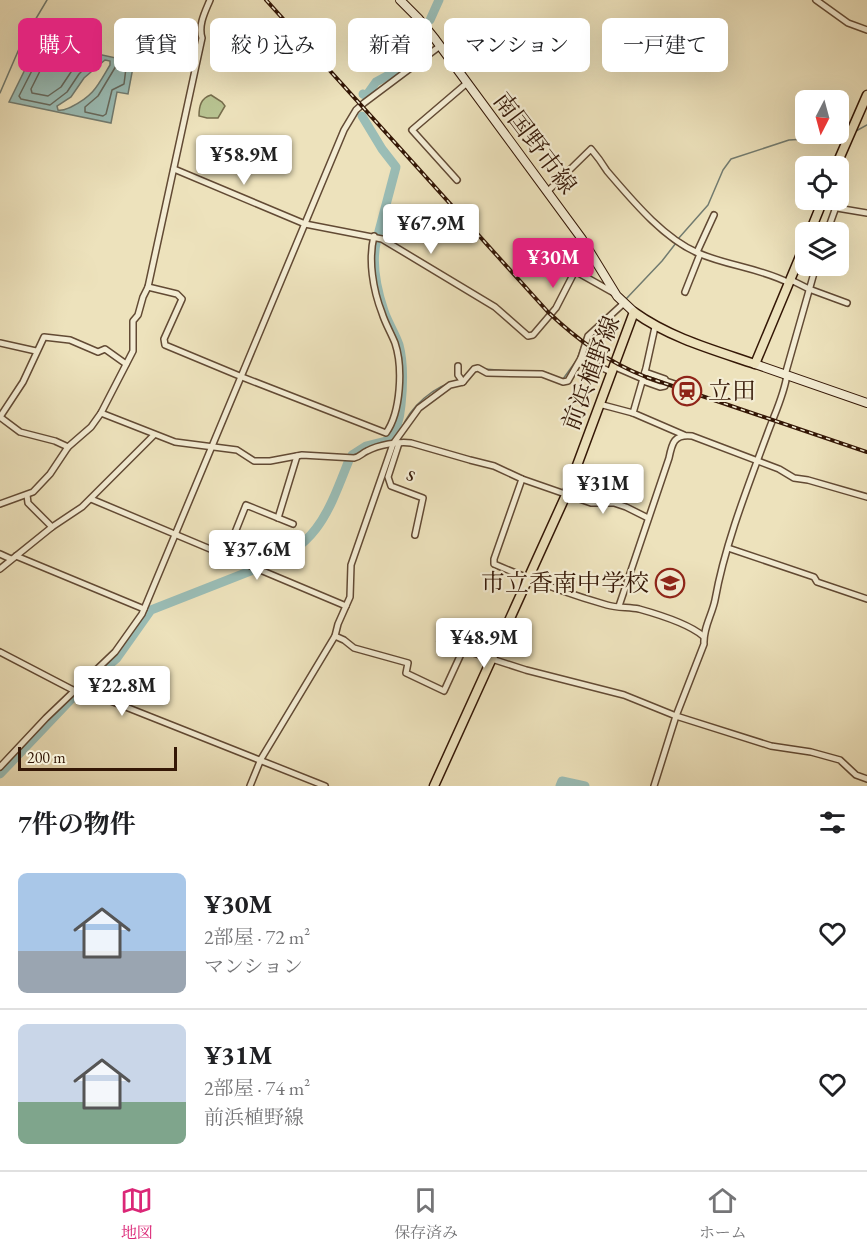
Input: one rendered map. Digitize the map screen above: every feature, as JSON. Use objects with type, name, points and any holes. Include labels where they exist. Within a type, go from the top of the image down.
[{"type":"main road","name":"南国野市線","points":[[400,0],[440,46],[582,239],[615,293],[633,312]]},
{"type":"main road","points":[[840,156],[867,95]]},
{"type":"main road","points":[[795,269],[755,364],[867,403]]},
{"type":"main road","name":"前浜植野線","points":[[434,786],[566,495],[633,312],[655,327],[755,364]]},
{"type":"street","points":[[0,504],[33,492],[50,474],[68,447],[91,427],[101,413],[133,351],[133,321],[138,315],[148,287],[202,38],[200,31],[210,0]]},
{"type":"street","points":[[816,0],[849,23],[867,30]]},
{"type":"street","points":[[0,767],[116,652],[144,609],[344,130],[356,111],[369,98],[440,46]]},
{"type":"street","points":[[457,180],[412,130],[467,83]]},
{"type":"street","points":[[547,192],[591,149],[613,177],[673,240],[698,253],[735,265],[754,268],[847,303]]},
{"type":"street","points":[[174,169],[305,224],[382,239],[495,307],[528,336],[533,335],[556,308],[576,272],[574,268],[582,239]]},
{"type":"street","points":[[849,210],[867,213]]},
{"type":"street","points":[[686,292],[698,253],[714,215]]},
{"type":"street","points":[[374,236],[370,253],[377,297],[395,345],[398,371],[396,408],[387,433]]},
{"type":"street","points":[[576,272],[615,293]]},
{"type":"street","points":[[654,786],[676,716],[704,644],[703,636],[728,548],[784,391],[786,375],[813,276]]},
{"type":"street","points":[[148,287],[177,294],[182,299],[164,339],[165,345],[387,433],[394,444]]},
{"type":"street","points":[[250,786],[261,759],[335,636],[350,597],[351,565],[394,444],[419,408],[450,385],[463,382],[474,369],[478,368],[487,373],[542,374],[563,382],[568,381],[581,358],[588,336],[624,303]]},
{"type":"street","points":[[633,413],[655,327]]},
{"type":"street","points":[[68,447],[55,441],[20,432],[0,417],[24,382],[44,337],[70,340],[98,352],[105,349],[126,364]]},
{"type":"street","points":[[0,343],[36,351]]},
{"type":"street","points":[[581,358],[663,387],[666,381]]},
{"type":"street","points":[[458,366],[458,375],[463,382]]},
{"type":"street","points":[[645,372],[687,388]]},
{"type":"street","points":[[599,404],[633,413],[779,469],[794,478],[867,497]]},
{"type":"street","points":[[101,413],[175,442],[237,450],[256,462],[297,456],[354,458],[368,450],[411,443],[483,462],[522,479],[591,503],[614,503],[648,518]]},
{"type":"street","points":[[0,569],[52,527],[82,507],[154,435]]},
{"type":"street","points":[[618,606],[674,441],[679,436],[686,435]]},
{"type":"street","name":"s","points":[[394,444],[388,477],[392,486],[423,498],[415,535]]},
{"type":"street","points":[[278,518],[297,456]]},
{"type":"street","points":[[522,479],[494,564],[574,595],[611,606],[640,609],[703,636]]},
{"type":"street","points":[[27,495],[28,503],[52,527]]},
{"type":"street","points":[[90,499],[346,606]]},
{"type":"street","points":[[226,555],[246,505],[293,524]]},
{"type":"street","points":[[728,548],[814,577],[817,582],[867,599]]},
{"type":"street","points":[[0,554],[144,609]]},
{"type":"street","points":[[335,636],[345,640],[354,648],[408,663],[406,674],[444,691],[464,651]]},
{"type":"street","points":[[440,641],[464,651],[526,670],[624,695],[676,716],[771,746],[811,752],[840,760],[856,775],[867,779]]},
{"type":"street","points":[[0,652],[79,689],[326,786]]},
{"type":"green space","points":[[211,95],[225,106],[218,118],[199,116],[201,103]]},
{"type":"water","points":[[102,55],[114,58],[114,72],[132,72],[128,94],[117,92],[111,123],[9,102],[24,72],[91,72],[71,97],[57,106],[58,110],[63,110],[79,103],[95,89],[110,65],[110,61],[105,60],[102,63]]},
{"type":"waterway","points":[[0,93],[22,42],[47,0]]},
{"type":"waterway","points":[[431,18],[439,0]]},
{"type":"waterway","points":[[363,94],[366,96],[376,82],[394,72]]},
{"type":"waterway","points":[[362,116],[396,167],[378,235]]},
{"type":"waterway","points":[[856,131],[867,125]]},
{"type":"waterway","points":[[678,239],[708,205],[723,170],[731,159],[795,140]]},
{"type":"waterway","points":[[352,455],[366,446],[390,440],[401,409],[402,360],[399,345],[384,311],[377,285],[375,266],[377,239]]},
{"type":"waterway","points":[[626,299],[676,243]]},
{"type":"waterway","points":[[578,357],[585,336],[598,324]]},
{"type":"waterway","points":[[563,379],[576,361]]},
{"type":"waterway","points":[[463,377],[472,368]]},
{"type":"waterway","points":[[485,369],[509,371]]},
{"type":"waterway","points":[[517,371],[548,373]]},
{"type":"waterway","points":[[401,430],[410,413],[424,398],[441,387],[459,380]]},
{"type":"waterway","points":[[259,568],[279,559],[308,538],[327,512],[349,460]]},
{"type":"waterway","points":[[0,774],[80,690],[117,658],[151,610],[253,570]]},
{"type":"waterway","points":[[560,786],[562,781],[585,786]]},
{"type":"railway","points":[[266,0],[548,312],[582,341],[618,364],[646,377],[867,452]]},
{"type":"place","name":"立田","points":[[687,391]]},
{"type":"place","name":"市立香南中学校","points":[[670,583]]}]
